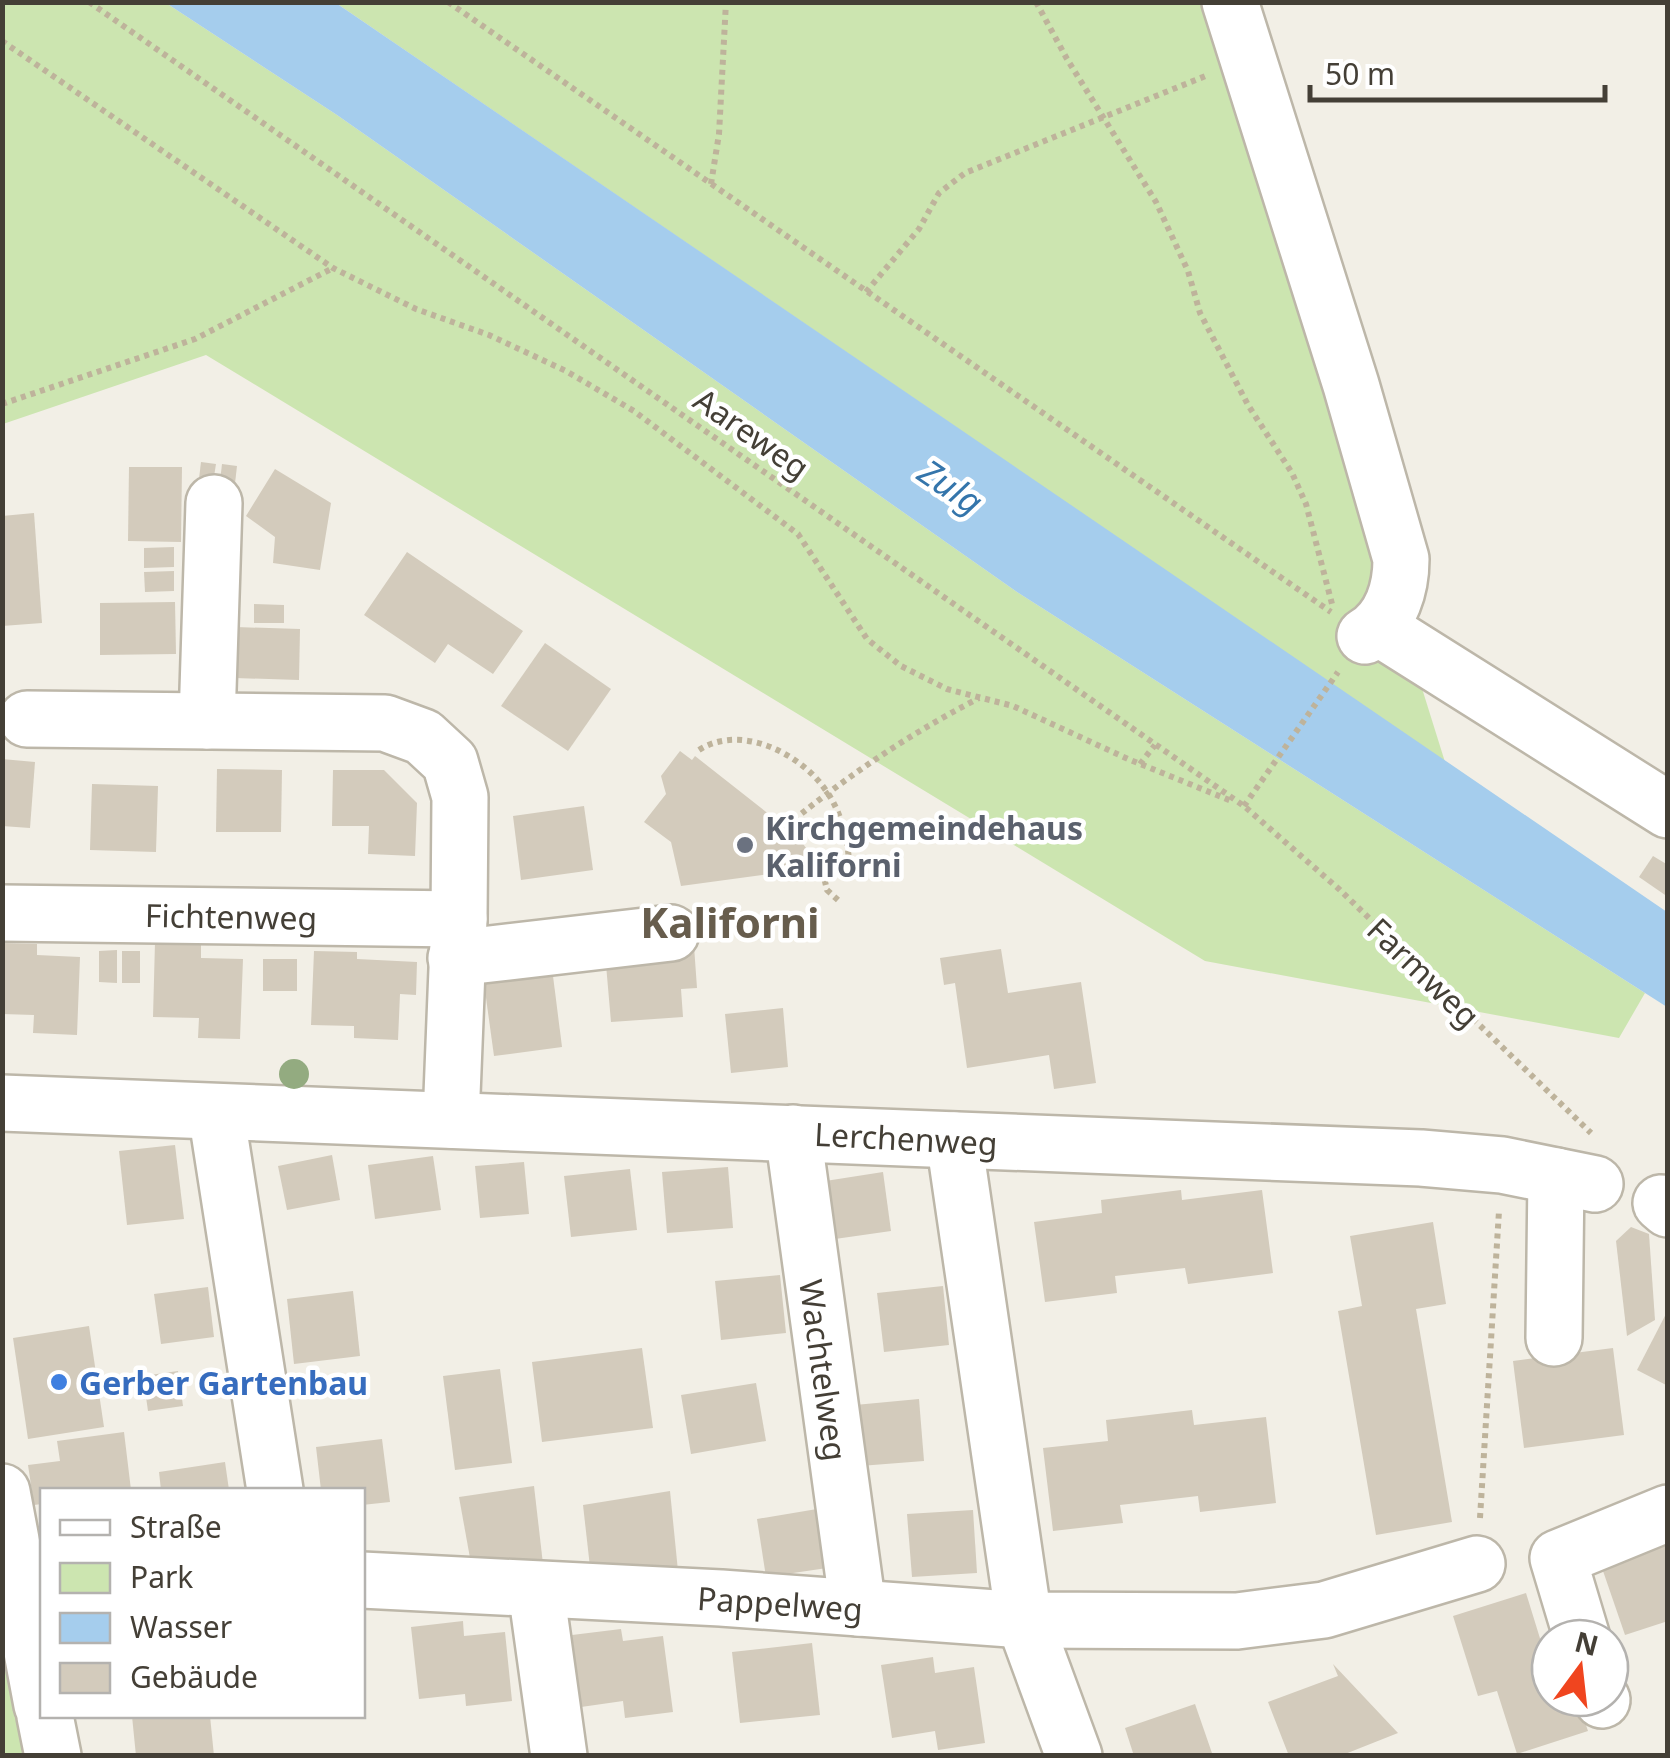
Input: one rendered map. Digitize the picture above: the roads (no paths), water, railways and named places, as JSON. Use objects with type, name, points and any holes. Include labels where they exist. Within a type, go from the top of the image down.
[{"type":"street","points":[[1230,2],[1351,385],[1400,559],[1401,585],[1356,636],[1668,810]]},
{"type":"street","points":[[207,721],[214,502]]},
{"type":"street","points":[[27,719],[386,722],[423,737],[450,762],[460,797],[451,1120]]},
{"type":"street","name":"Fichtenweg","points":[[2,913],[458,939],[671,933]]},
{"type":"street","name":"Lerchenweg","points":[[2,1104],[793,1133],[864,1116],[954,1140],[1583,1167],[1554,1338]]},
{"type":"street","points":[[216,1112],[275,1488]]},
{"type":"street","name":"Wachtelweg","points":[[793,1133],[858,1608]]},
{"type":"street","points":[[954,1140],[1024,1620],[1074,1756]]},
{"type":"street","points":[[2,1492],[28,1563],[40,1685]]},
{"type":"street","points":[[1576,1618],[1558,1558],[1668,1513]]},
{"type":"street","name":"Pappelweg","points":[[365,1580],[1024,1620],[1236,1621],[1324,1610],[1477,1564]]},
{"type":"street","points":[[536,1590],[559,1756]]},
{"type":"street","points":[[45,1718],[53,1756]]},
{"type":"water","name":"Zulg","points":[[166,3],[336,3],[1667,912],[1667,1007],[1017,592],[337,115]]},
{"type":"place","name":"Kirchgemeindehaus Kaliforni","points":[[745,845]]},
{"type":"place","name":"Gerber Gartenbau","points":[[59,1382]]},
{"type":"district","name":"Kaliforni","points":[[730,921]]}]
